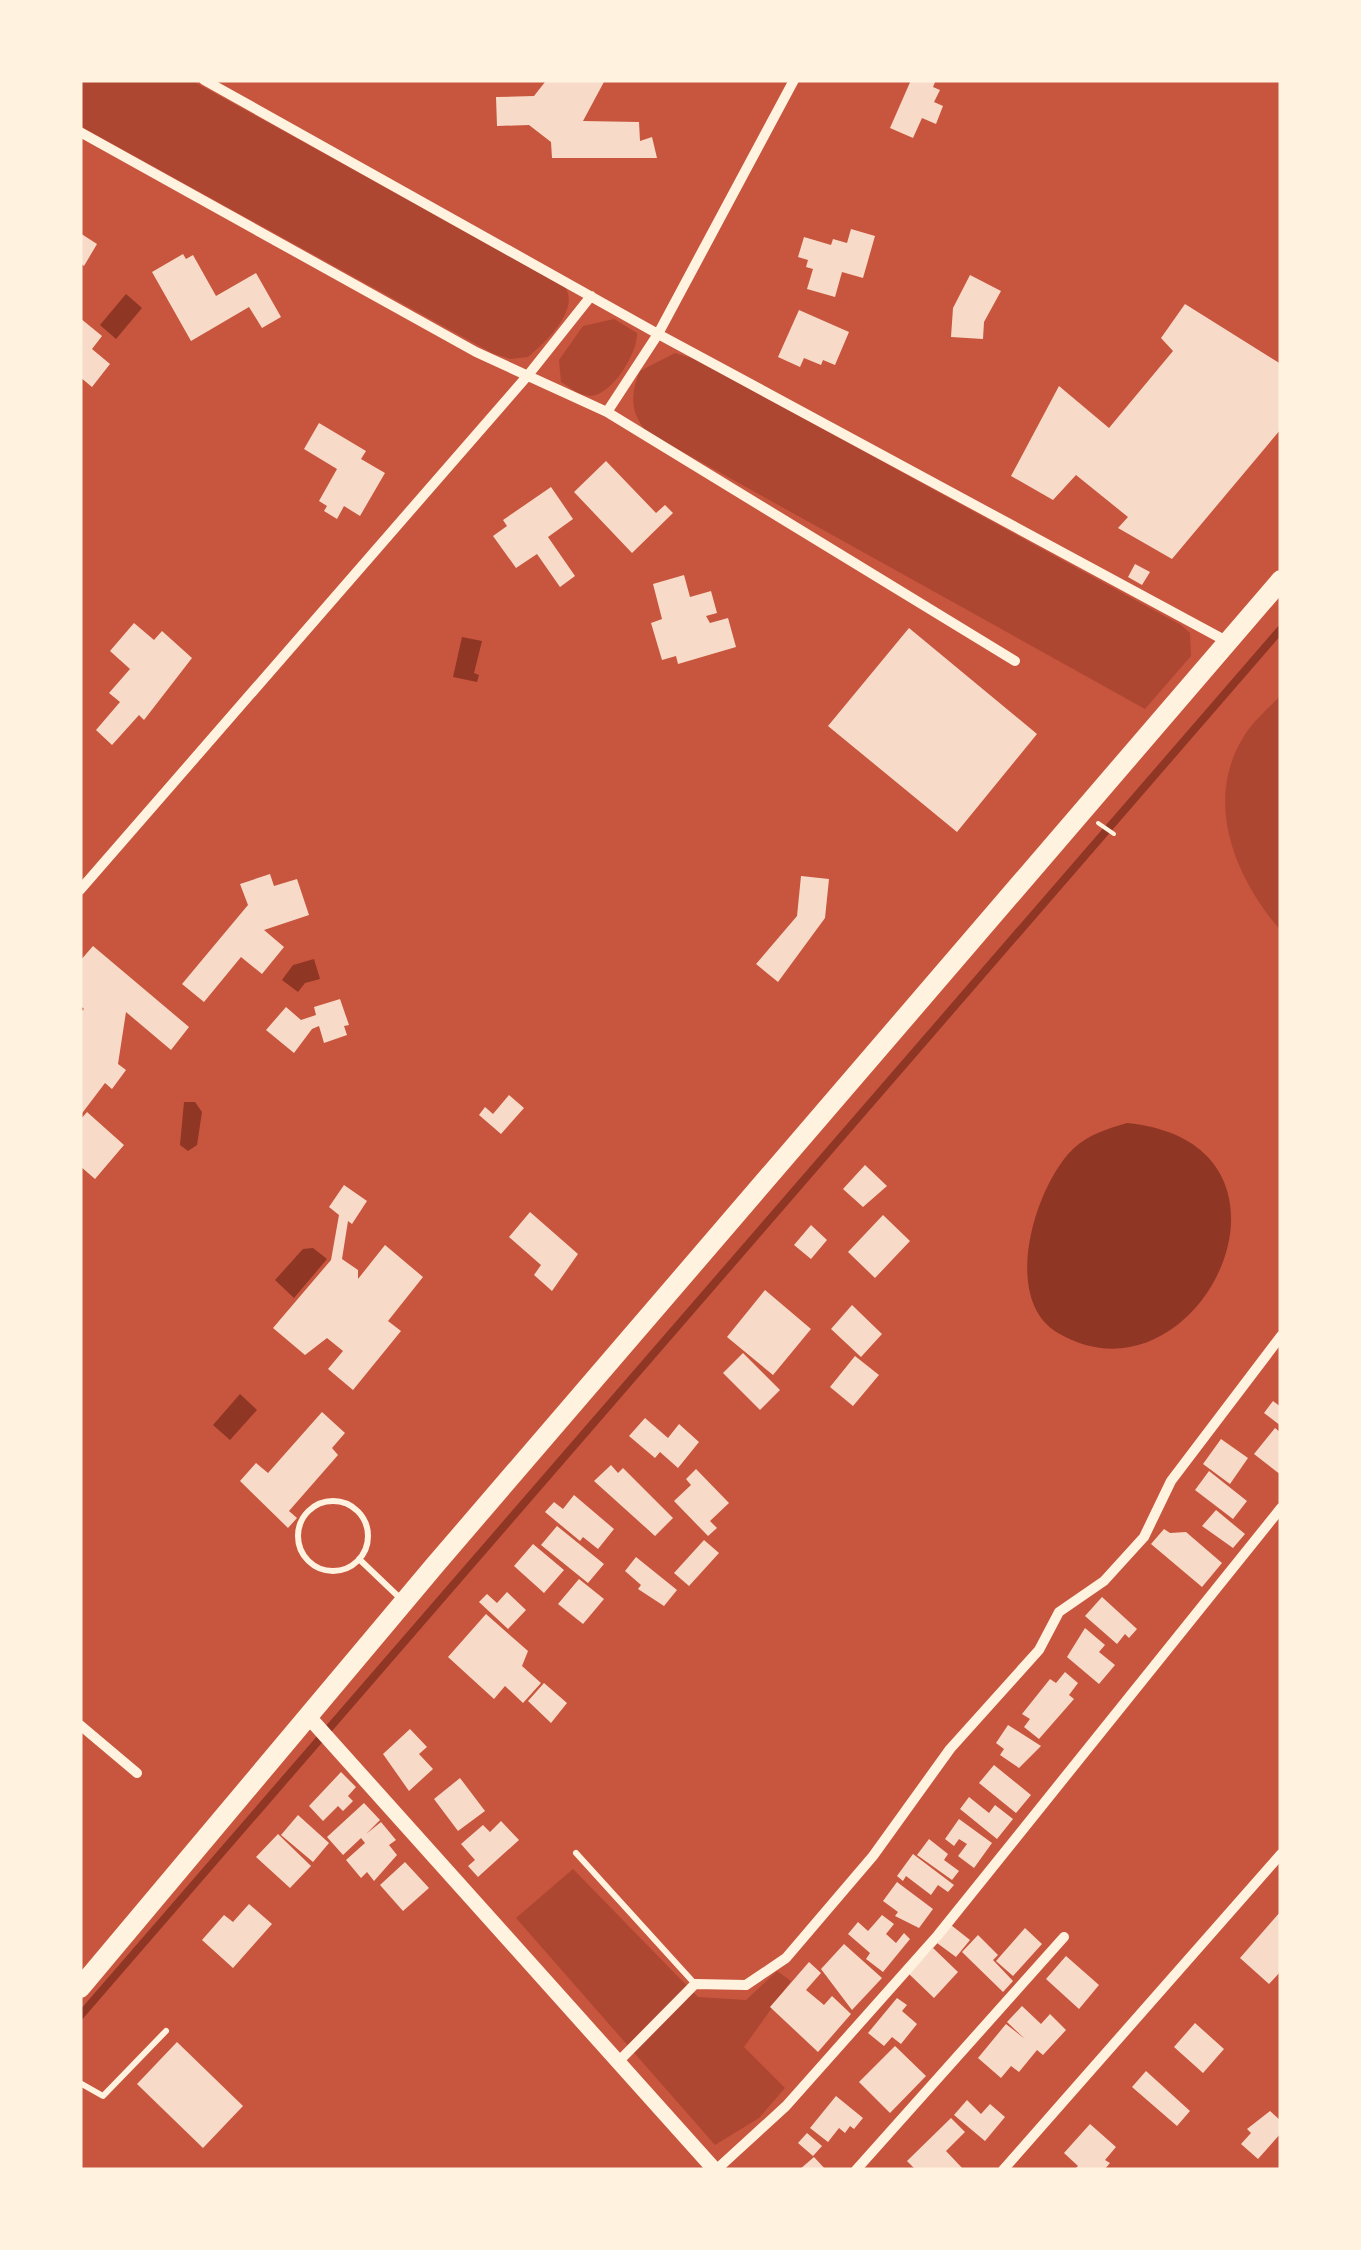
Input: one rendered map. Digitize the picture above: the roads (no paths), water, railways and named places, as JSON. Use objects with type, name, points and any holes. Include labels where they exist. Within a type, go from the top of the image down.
[{"type":"main road","points":[[80,1988],[314,1721],[404,1602],[1281,580]]},
{"type":"street","points":[[204,80],[658,334],[1228,642]]},
{"type":"street","points":[[607,412],[658,334],[794,80]]},
{"type":"street","points":[[80,132],[476,352],[607,412],[1016,660]]},
{"type":"street","points":[[80,890],[530,374],[591,296]]},
{"type":"street","points":[[620,2060],[695,1984],[746,1985],[786,1958],[873,1856],[950,1750],[1040,1650],[1059,1612],[1104,1581],[1144,1537],[1171,1481],[1281,1336]]},
{"type":"street","points":[[314,1721],[716,2170],[786,2106],[938,1934],[1281,1508]]},
{"type":"street","points":[[80,1725],[138,1773]]},
{"type":"street","points":[[1003,2170],[1281,1854]]},
{"type":"street","points":[[856,2170],[1064,1936]]},
{"type":"lane","points":[[334,1501],[356,1510],[368,1535],[360,1560],[332,1572],[308,1561],[298,1542],[298,1530],[312,1508],[334,1501]]},
{"type":"lane","points":[[360,1560],[404,1602]]},
{"type":"lane","points":[[576,1853],[695,1984]]},
{"type":"lane","points":[[80,2083],[103,2096],[166,2032]]},
{"type":"waterway","points":[[80,2016],[1281,629]]}]
